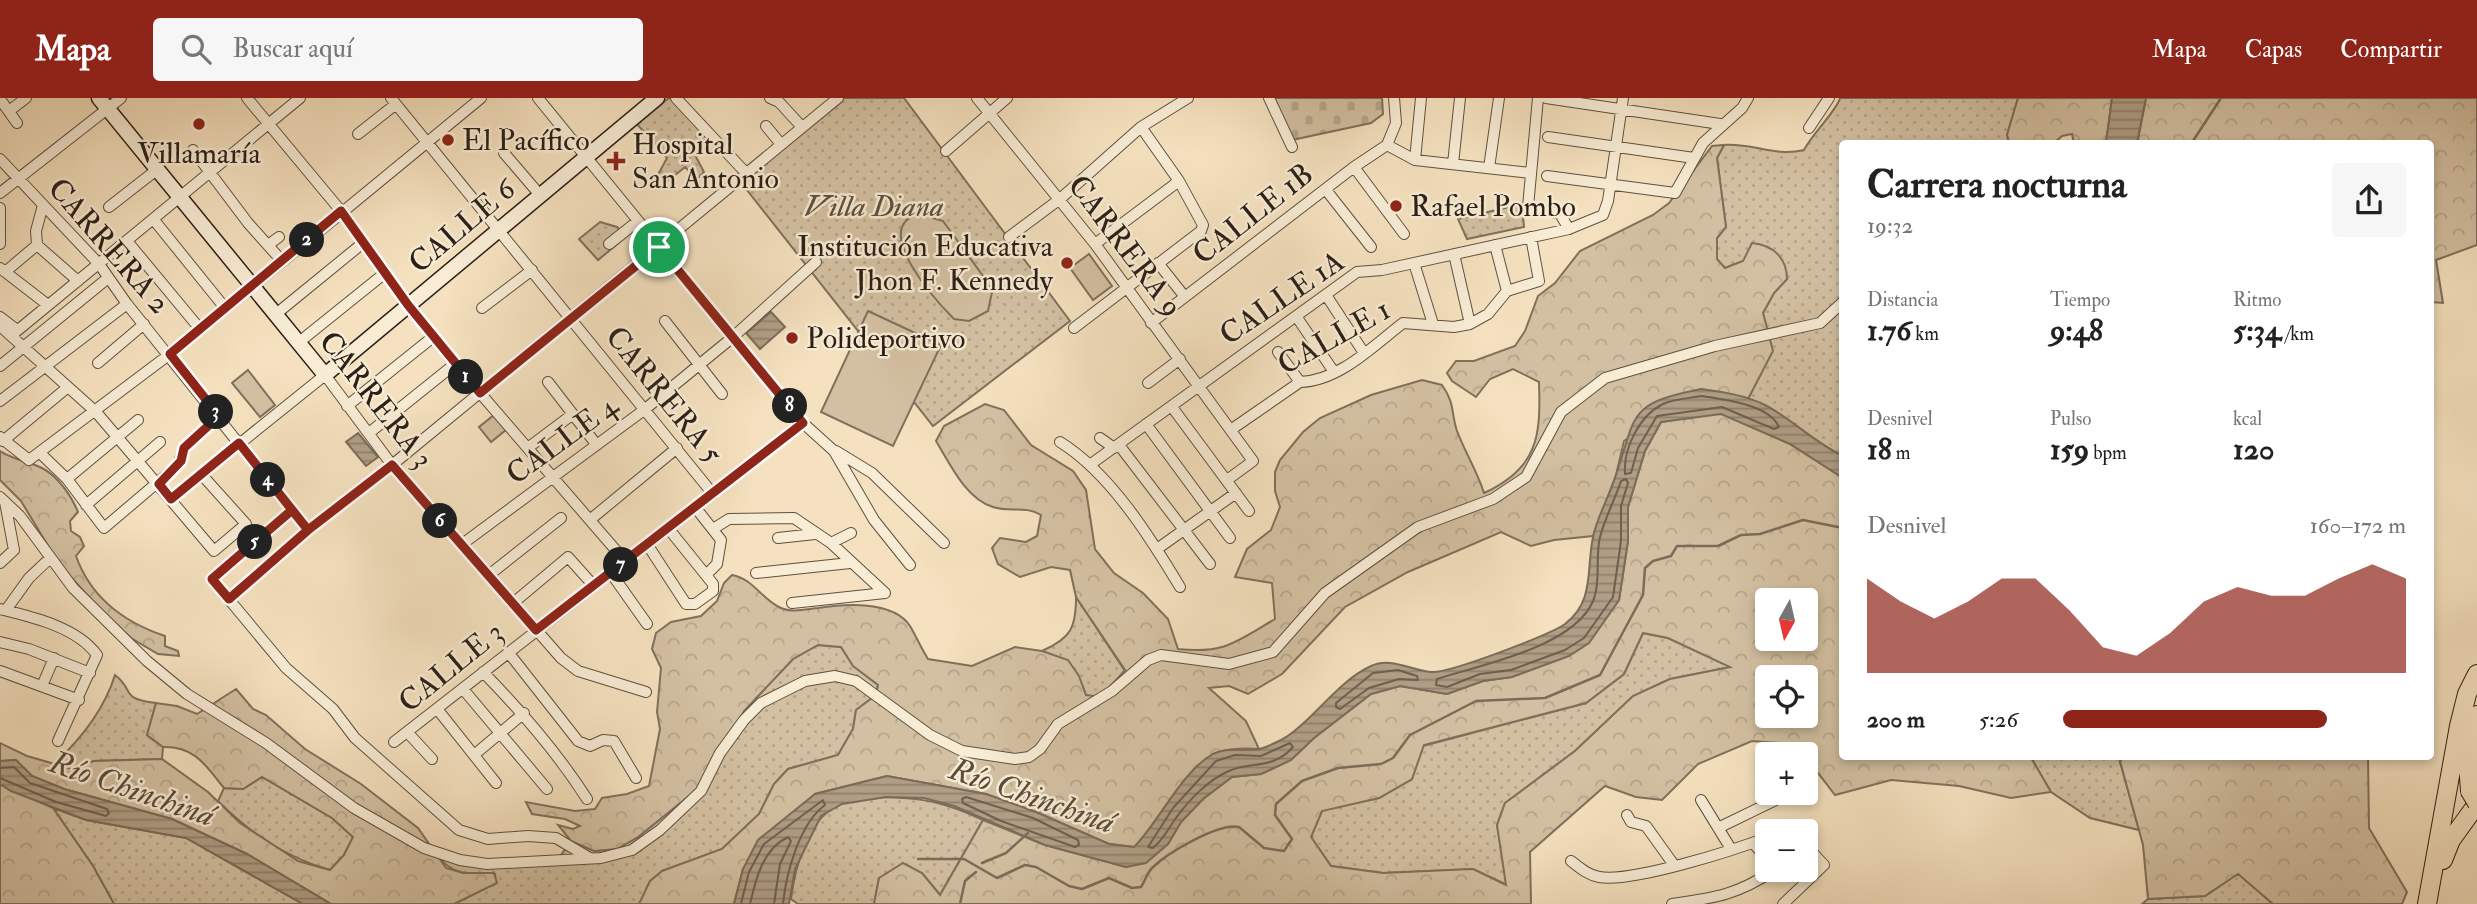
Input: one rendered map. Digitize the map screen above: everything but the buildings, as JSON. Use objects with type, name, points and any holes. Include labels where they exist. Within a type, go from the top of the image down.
[{"type":"highway","points":[[2432,899],[2459,726],[2467,694],[2477,674]]},
{"type":"highway","points":[[2459,726],[2469,704],[2477,695]]},
{"type":"highway","points":[[2432,899],[2451,840],[2475,800],[2468,763],[2477,715]]},
{"type":"highway","points":[[2449,784],[2449,792],[2458,804],[2465,806],[2475,800]]},
{"type":"main road","name":"CALLE 6","points":[[325,375],[657,98]]},
{"type":"main road","name":"CARRERA 3","points":[[103,103],[159,168],[325,375]]},
{"type":"street","points":[[9,111],[26,98]]},
{"type":"street","points":[[0,193],[19,180],[103,103],[121,98]]},
{"type":"street","points":[[247,98],[341,211],[408,305],[455,364],[626,562]]},
{"type":"street","points":[[14,333],[300,98]]},
{"type":"street","points":[[68,387],[2,439],[29,460],[40,453],[170,354],[481,98]]},
{"type":"street","points":[[538,98],[803,423],[834,451],[872,473],[944,543]]},
{"type":"street","points":[[676,98],[745,172]]},
{"type":"street","points":[[770,98],[779,102],[802,127]]},
{"type":"street","name":"CARRERA 9","points":[[977,98],[1095,244],[1253,461],[1227,480]]},
{"type":"street","points":[[946,151],[1007,98]]},
{"type":"street","points":[[1009,237],[1060,199],[1141,127],[1188,98]]},
{"type":"street","points":[[1269,98],[1292,147]]},
{"type":"street","points":[[1394,98],[1396,123],[1387,145],[1415,159],[1531,173]]},
{"type":"street","points":[[1415,159],[1421,98]]},
{"type":"street","points":[[1453,164],[1460,98]]},
{"type":"street","points":[[1489,168],[1499,98]]},
{"type":"street","points":[[1538,98],[1530,209],[1560,214],[1569,229]]},
{"type":"street","points":[[1546,98],[1622,103],[1720,124]]},
{"type":"street","points":[[1547,176],[1675,192],[1703,143],[1720,124],[1742,108],[1748,98]]},
{"type":"street","points":[[1809,128],[1829,98]]},
{"type":"street","points":[[0,99],[17,123]]},
{"type":"street","points":[[229,599],[308,530],[392,465],[659,247],[834,99]]},
{"type":"street","points":[[358,134],[394,101]]},
{"type":"street","name":"CARRERA 5","points":[[394,101],[713,494]]},
{"type":"street","points":[[1610,184],[1622,103]]},
{"type":"street","points":[[766,126],[780,143]]},
{"type":"street","points":[[1074,328],[1201,232],[1203,225],[1179,181],[1141,127]]},
{"type":"street","points":[[1548,137],[1694,158]]},
{"type":"street","name":"CALLE 1B","points":[[1151,323],[1354,167],[1387,145]]},
{"type":"street","points":[[193,150],[282,261]]},
{"type":"street","points":[[504,153],[540,195]]},
{"type":"street","name":"CARRERA 2","points":[[0,159],[99,264],[127,304],[170,354],[308,530]]},
{"type":"street","points":[[1354,167],[1404,234]]},
{"type":"street","points":[[109,207],[159,168]]},
{"type":"street","points":[[1095,244],[1179,181]]},
{"type":"street","name":"CALLE 1A","points":[[1091,464],[1357,272],[1382,270],[1569,229],[1603,215],[1610,184]]},
{"type":"street","points":[[1326,190],[1371,247]]},
{"type":"street","points":[[43,205],[36,230],[37,246],[78,281]]},
{"type":"street","points":[[0,208],[0,244]]},
{"type":"street","points":[[154,220],[225,308]]},
{"type":"street","points":[[609,244],[638,221]]},
{"type":"street","points":[[268,245],[279,237]]},
{"type":"street","points":[[1454,254],[1471,324],[1488,314],[1507,292],[1539,281],[1531,237]]},
{"type":"street","points":[[127,241],[200,329]]},
{"type":"street","points":[[276,314],[363,243]]},
{"type":"street","points":[[1495,245],[1507,292]]},
{"type":"street","points":[[37,246],[2,270],[48,305]]},
{"type":"street","name":"CALLE 4","points":[[461,545],[644,410],[697,363],[733,337],[816,262]]},
{"type":"street","points":[[1158,263],[1185,297]]},
{"type":"street","points":[[1414,263],[1433,324]]},
{"type":"street","points":[[482,308],[532,270]]},
{"type":"street","points":[[298,343],[385,273]]},
{"type":"street","points":[[0,366],[108,278]]},
{"type":"street","points":[[1326,295],[1364,353]]},
{"type":"street","points":[[0,401],[127,304]]},
{"type":"street","points":[[2,499],[20,516],[49,559],[102,619],[187,694],[266,743],[354,808],[424,848],[460,860],[487,864],[601,858],[632,850],[660,830],[701,791],[720,753],[744,720],[761,703],[804,681],[835,676],[856,681],[930,735],[962,751],[1015,759],[1029,757],[1040,749],[1058,724],[1112,691],[1147,660],[1161,655],[1229,664],[1273,652],[1325,593],[1418,527],[1493,499],[1526,477],[1561,412],[1605,378],[1715,346],[1820,323],[1839,306]]},
{"type":"street","points":[[1296,316],[1334,372]]},
{"type":"street","points":[[0,317],[24,347],[120,437],[214,551],[246,524],[202,475]]},
{"type":"street","points":[[665,321],[722,394]]},
{"type":"street","name":"CALLE 1","points":[[1232,429],[1300,382],[1313,382],[1334,372],[1403,323],[1454,327],[1471,324]]},
{"type":"street","points":[[98,363],[144,324]]},
{"type":"street","points":[[0,326],[14,333]]},
{"type":"street","points":[[347,406],[433,337]]},
{"type":"street","points":[[1278,352],[1300,382]]},
{"type":"street","points":[[1148,383],[1180,359]]},
{"type":"street","points":[[369,433],[455,364]]},
{"type":"street","name":"CARRERA 3","points":[[325,375],[392,465],[512,604],[572,668],[646,692]]},
{"type":"street","name":"CALLE 6","points":[[171,499],[325,375]]},
{"type":"street","points":[[548,382],[596,444]]},
{"type":"street","points":[[1172,407],[1249,511]]},
{"type":"street","points":[[529,447],[573,414]]},
{"type":"street","points":[[40,453],[67,479],[104,528],[159,484],[181,461],[184,448],[219,416]]},
{"type":"street","points":[[67,479],[120,437],[138,419]]},
{"type":"street","name":"CALLE 3","points":[[394,742],[803,423]]},
{"type":"street","points":[[1146,424],[1230,538]]},
{"type":"street","points":[[1100,438],[1116,447],[1209,564]]},
{"type":"street","points":[[86,505],[160,442]]},
{"type":"street","points":[[1060,442],[1091,464],[1157,549],[1181,587]]},
{"type":"street","points":[[591,519],[677,448]]},
{"type":"street","points":[[834,451],[874,520],[910,565]]},
{"type":"street","points":[[1157,549],[1236,493]]},
{"type":"street","points":[[0,563],[13,550],[10,518],[2,499]]},
{"type":"street","points":[[695,507],[721,540],[717,564],[706,575]]},
{"type":"street","points":[[292,510],[212,579],[286,668],[334,709],[355,738],[459,830],[488,839],[528,836],[556,838],[588,857]]},
{"type":"street","points":[[0,526],[10,518]]},
{"type":"street","points":[[489,575],[561,518]]},
{"type":"street","points":[[713,529],[729,519],[794,518],[831,543],[885,593],[792,603]]},
{"type":"street","points":[[647,544],[686,604],[690,605],[714,587],[668,528]]},
{"type":"street","points":[[831,543],[852,533]]},
{"type":"street","points":[[778,538],[815,534]]},
{"type":"street","points":[[512,604],[568,557],[594,586]]},
{"type":"street","points":[[49,559],[3,609],[54,625],[80,640],[97,655],[79,700],[58,741]]},
{"type":"street","points":[[756,573],[850,562]]},
{"type":"street","points":[[611,573],[647,624]]},
{"type":"street","points":[[0,642],[54,658],[90,673]]},
{"type":"street","points":[[508,652],[578,741],[590,746],[612,739],[636,778]]},
{"type":"street","points":[[42,686],[54,658]]},
{"type":"street","points":[[0,671],[79,700]]},
{"type":"street","points":[[483,672],[524,713],[587,799]]},
{"type":"street","points":[[463,689],[547,789]]},
{"type":"street","points":[[438,710],[496,783]]},
{"type":"street","points":[[474,755],[524,713]]},
{"type":"street","points":[[408,733],[432,759]]},
{"type":"street","points":[[1701,800],[1731,849]]},
{"type":"street","points":[[1718,828],[1765,805]]},
{"type":"street","points":[[1627,815],[1631,821],[1646,826],[1674,865]]},
{"type":"street","points":[[1571,861],[1588,874],[1615,878],[1640,876],[1753,843],[1755,845]]},
{"type":"street","points":[[1671,904],[1711,900],[1732,893],[1755,880]]},
{"type":"street","points":[[1783,904],[1806,882]]},
{"type":"green space","points":[[669,98],[673,98],[712,139],[696,157],[704,172],[697,179],[685,167],[658,189],[653,184],[667,158],[636,123]]},
{"type":"green space","name":"Villa Diana","points":[[844,98],[904,98],[1070,321],[933,426],[739,180]]},
{"type":"green space","points":[[1273,98],[1382,98],[1383,114],[1371,123],[1292,140]]},
{"type":"green space","points":[[1840,98],[2018,98],[2007,135],[2008,140],[1839,140],[1839,454],[1773,411],[1748,399],[1772,351],[1763,313],[1774,293],[1787,279],[1743,261],[1725,268],[1716,259],[1717,238],[1726,227],[1717,158],[1724,145],[1783,152],[1804,150]]},
{"type":"green space","points":[[2018,98],[2112,98],[2106,140],[2073,140],[2072,134],[2057,140],[2008,140],[2007,135]]},
{"type":"green space","points":[[2146,98],[2477,98],[2477,245],[2436,260],[2443,303],[2434,302],[2434,140],[2138,140]]},
{"type":"green space","points":[[1724,145],[1717,158],[1726,227],[1717,238],[1717,259],[1725,268],[1743,261],[1752,243],[1760,244],[1781,259],[1787,279],[1774,293],[1763,313],[1773,351],[1748,399],[1701,389],[1624,441],[1616,475],[1593,536],[1554,540],[1531,546],[1501,532],[1408,572],[1345,607],[1282,674],[1248,694],[1229,686],[1209,688],[1246,721],[1259,749],[1227,750],[1206,759],[1184,781],[1135,847],[1109,844],[1036,812],[986,794],[887,776],[815,794],[743,869],[734,904],[639,904],[650,881],[662,871],[722,849],[759,814],[774,784],[788,769],[838,755],[853,729],[856,710],[876,695],[878,685],[853,666],[841,647],[818,645],[793,659],[744,711],[710,779],[638,837],[617,849],[594,851],[571,841],[558,825],[573,829],[580,826],[565,819],[532,814],[526,802],[575,811],[595,809],[602,798],[627,794],[649,786],[660,729],[657,712],[661,668],[652,649],[656,633],[671,622],[701,616],[717,601],[724,583],[732,575],[740,577],[774,604],[785,609],[854,605],[892,612],[910,626],[928,659],[972,666],[1015,647],[1042,651],[1068,660],[1079,676],[1086,695],[1102,697],[1125,670],[1076,597],[1070,570],[1051,567],[1020,577],[998,564],[992,548],[1000,538],[1026,542],[1037,536],[1041,515],[1029,510],[999,509],[983,503],[960,480],[936,441],[944,426],[985,404],[1004,410],[1031,445],[1073,471],[1086,490],[1095,549],[1114,573],[1143,593],[1168,619],[1178,649],[1219,648],[1250,634],[1275,619],[1272,583],[1235,577],[1247,549],[1271,530],[1280,507],[1275,491],[1275,472],[1280,460],[1303,432],[1320,418],[1371,395],[1422,380],[1442,385],[1451,403],[1457,431],[1484,493],[1502,483],[1516,473],[1532,449],[1539,419],[1539,382],[1513,369],[1490,379],[1476,397],[1452,381],[1447,373],[1456,361],[1474,361],[1515,346],[1525,331],[1538,296],[1555,283],[1580,251],[1653,215],[1669,203],[1712,146]]},
{"type":"green space","points":[[1522,204],[1524,227],[1467,239],[1458,219]]},
{"type":"green space","points":[[919,214],[943,221],[986,280],[992,292],[988,311],[969,321],[954,319],[922,281],[903,248],[901,233],[905,222]]},
{"type":"green space","points":[[600,222],[617,227],[626,237],[598,260],[579,239]]},
{"type":"green space","points":[[1089,254],[1112,286],[1093,300],[1070,268]]},
{"type":"green space","points":[[868,311],[941,345],[893,446],[821,412]]},
{"type":"green space","points":[[248,370],[275,405],[260,417],[232,383]]},
{"type":"green space","points":[[499,411],[511,426],[491,442],[479,427]]},
{"type":"green space","points":[[1721,413],[1790,444],[1839,475],[1839,760],[2032,760],[2051,792],[2011,798],[1959,786],[1891,780],[1835,795],[1818,773],[1818,742],[1752,741],[1698,764],[1662,800],[1636,797],[1605,786],[1530,852],[1531,904],[874,904],[879,878],[903,863],[922,873],[940,895],[983,820],[1045,845],[1126,867],[1168,844],[1181,822],[1203,799],[1232,777],[1261,774],[1291,760],[1314,738],[1371,694],[1400,686],[1447,694],[1483,681],[1512,677],[1607,616],[1619,600],[1628,541],[1628,507],[1645,451],[1661,422]],"holes":[[[1643,633],[1668,638],[1730,667],[1670,679],[1633,696],[1575,751],[1505,803],[1497,825],[1506,885],[1473,869],[1383,873],[1331,866],[1311,837],[1322,811],[1379,798],[1412,779],[1424,745],[1586,703],[1624,674]]]},
{"type":"green space","points":[[0,451],[42,468],[59,481],[78,512],[70,521],[71,531],[80,537],[84,546],[76,556],[90,584],[110,607],[122,616],[165,636],[165,646],[178,651],[179,656],[158,654],[131,638],[109,619],[59,564],[21,501],[0,480]]},
{"type":"green space","points":[[1076,597],[1125,671],[1098,699],[1086,695],[1071,666],[1042,651],[1060,641],[1070,631],[1075,617]]},
{"type":"green space","points":[[1643,633],[1668,638],[1731,667],[1670,679],[1633,696],[1575,751],[1505,803],[1497,825],[1507,885],[1473,869],[1383,873],[1331,866],[1311,837],[1322,810],[1379,798],[1412,779],[1423,746],[1586,703],[1624,674]]},
{"type":"green space","points":[[818,645],[841,647],[853,665],[878,685],[876,695],[856,710],[853,729],[838,755],[788,769],[774,784],[759,814],[722,849],[662,871],[639,904],[454,904],[496,883],[495,874],[471,874],[456,870],[438,856],[474,866],[556,862],[571,841],[595,851],[617,849],[638,837],[710,779],[744,711],[793,659]]},
{"type":"green space","points":[[115,675],[132,696],[156,703],[147,735],[163,747],[162,759],[94,761],[72,769],[55,763],[91,723],[105,700]]},
{"type":"green space","points":[[236,689],[253,709],[266,715],[305,749],[361,784],[418,828],[446,868],[463,873],[494,873],[497,883],[454,904],[331,904],[247,854],[172,819],[64,789],[32,776],[16,760],[0,761],[0,743],[27,756],[72,769],[94,761],[162,759],[208,792],[240,823],[298,861],[330,870],[344,855],[353,837],[332,818],[262,777],[243,789],[224,788],[192,754],[163,747],[147,735],[156,703],[177,706],[197,714]]},
{"type":"green space","points":[[2032,760],[2122,760],[2139,830],[2090,818],[2051,792]]},
{"type":"green space","points":[[2368,760],[2369,828],[2407,892],[2402,904],[2273,904],[2238,874],[2205,896],[2148,899],[2143,845],[2120,761]]},
{"type":"green space","points":[[262,777],[332,818],[353,837],[344,855],[330,870],[298,858],[270,843],[243,824],[218,801],[224,788],[243,789]]},
{"type":"green space","points":[[0,784],[53,808],[93,866],[114,904],[0,904]]},
{"type":"green space","points":[[886,797],[936,802],[983,820],[940,895],[922,873],[879,878],[874,904],[798,904],[791,899],[805,843],[821,819],[831,809],[843,803]]},
{"type":"green space","points":[[53,808],[86,820],[186,838],[303,904],[114,904],[93,866]]},
{"type":"green space","points":[[2238,873],[2273,904],[2142,904],[2148,899],[2205,896]]},
{"type":"water","points":[[2112,98],[2146,98],[2138,140],[2106,140]]},
{"type":"water","points":[[771,312],[785,327],[760,349],[746,333]]},
{"type":"water","points":[[1701,389],[1726,393],[1742,396],[1775,411],[1839,454],[1839,475],[1790,444],[1721,414],[1661,422],[1645,451],[1628,507],[1628,541],[1619,600],[1589,643],[1569,656],[1512,677],[1483,681],[1447,694],[1400,686],[1371,694],[1314,738],[1291,760],[1261,774],[1232,777],[1203,799],[1181,822],[1168,844],[1146,863],[1126,867],[1045,845],[954,806],[924,798],[886,797],[842,804],[821,816],[795,869],[789,904],[734,904],[743,869],[758,840],[815,794],[887,776],[986,794],[1036,812],[1109,844],[1134,847],[1201,762],[1219,752],[1260,749],[1290,735],[1348,680],[1369,667],[1392,663],[1423,671],[1441,671],[1498,653],[1565,624],[1575,615],[1585,595],[1595,530],[1632,425],[1647,407],[1677,394]]},
{"type":"water","points":[[358,433],[378,457],[366,466],[346,442]]},
{"type":"water","points":[[16,760],[32,776],[64,789],[172,819],[247,854],[331,904],[303,904],[186,838],[86,820],[11,791],[0,784],[0,761]]},
{"type":"waterway","points":[[2194,140],[2221,98]]},
{"type":"waterway","points":[[918,859],[964,859],[997,878],[1025,865],[1036,867],[1069,886],[1082,889],[1109,878],[1132,888],[1141,887],[1150,870],[1193,840],[1230,827],[1239,827],[1264,848],[1284,851],[1292,839],[1275,815],[1276,804],[1302,781],[1338,768],[1381,764],[1393,758],[1410,735],[1476,701],[1545,698],[1600,675],[1643,595],[1645,568],[1653,561],[1671,556],[1677,546],[1718,546],[1741,535],[1760,534],[1803,520],[1839,527]]},
{"type":"waterway","points":[[982,863],[1006,853],[1028,833]]},
{"type":"waterway","points":[[960,904],[965,881],[976,872]]},
{"type":"place","name":"Villamaría","points":[[199,124]]},
{"type":"place","name":"El Pacífico","points":[[448,140]]},
{"type":"place","name":"Hospital San Antonio","points":[[616,161]]},
{"type":"place","name":"Rafael Pombo","points":[[1396,206]]},
{"type":"place","name":"Institución Educativa Jhon F. Kennedy","points":[[1067,263]]},
{"type":"place","name":"Polideportivo","points":[[792,338]]},
{"type":"route","points":[[659,247],[480,393],[408,305],[341,211],[170,354],[219,416],[184,448],[181,461],[159,484],[171,499],[239,443],[308,530],[229,599],[212,579],[292,510],[308,530],[392,465],[536,630],[803,423],[659,247]]},
{"type":"water label","name":"Río Chinchiná","points":[[132,789]]},
{"type":"water label","name":"Río Chinchiná","points":[[1032,796]]}]
